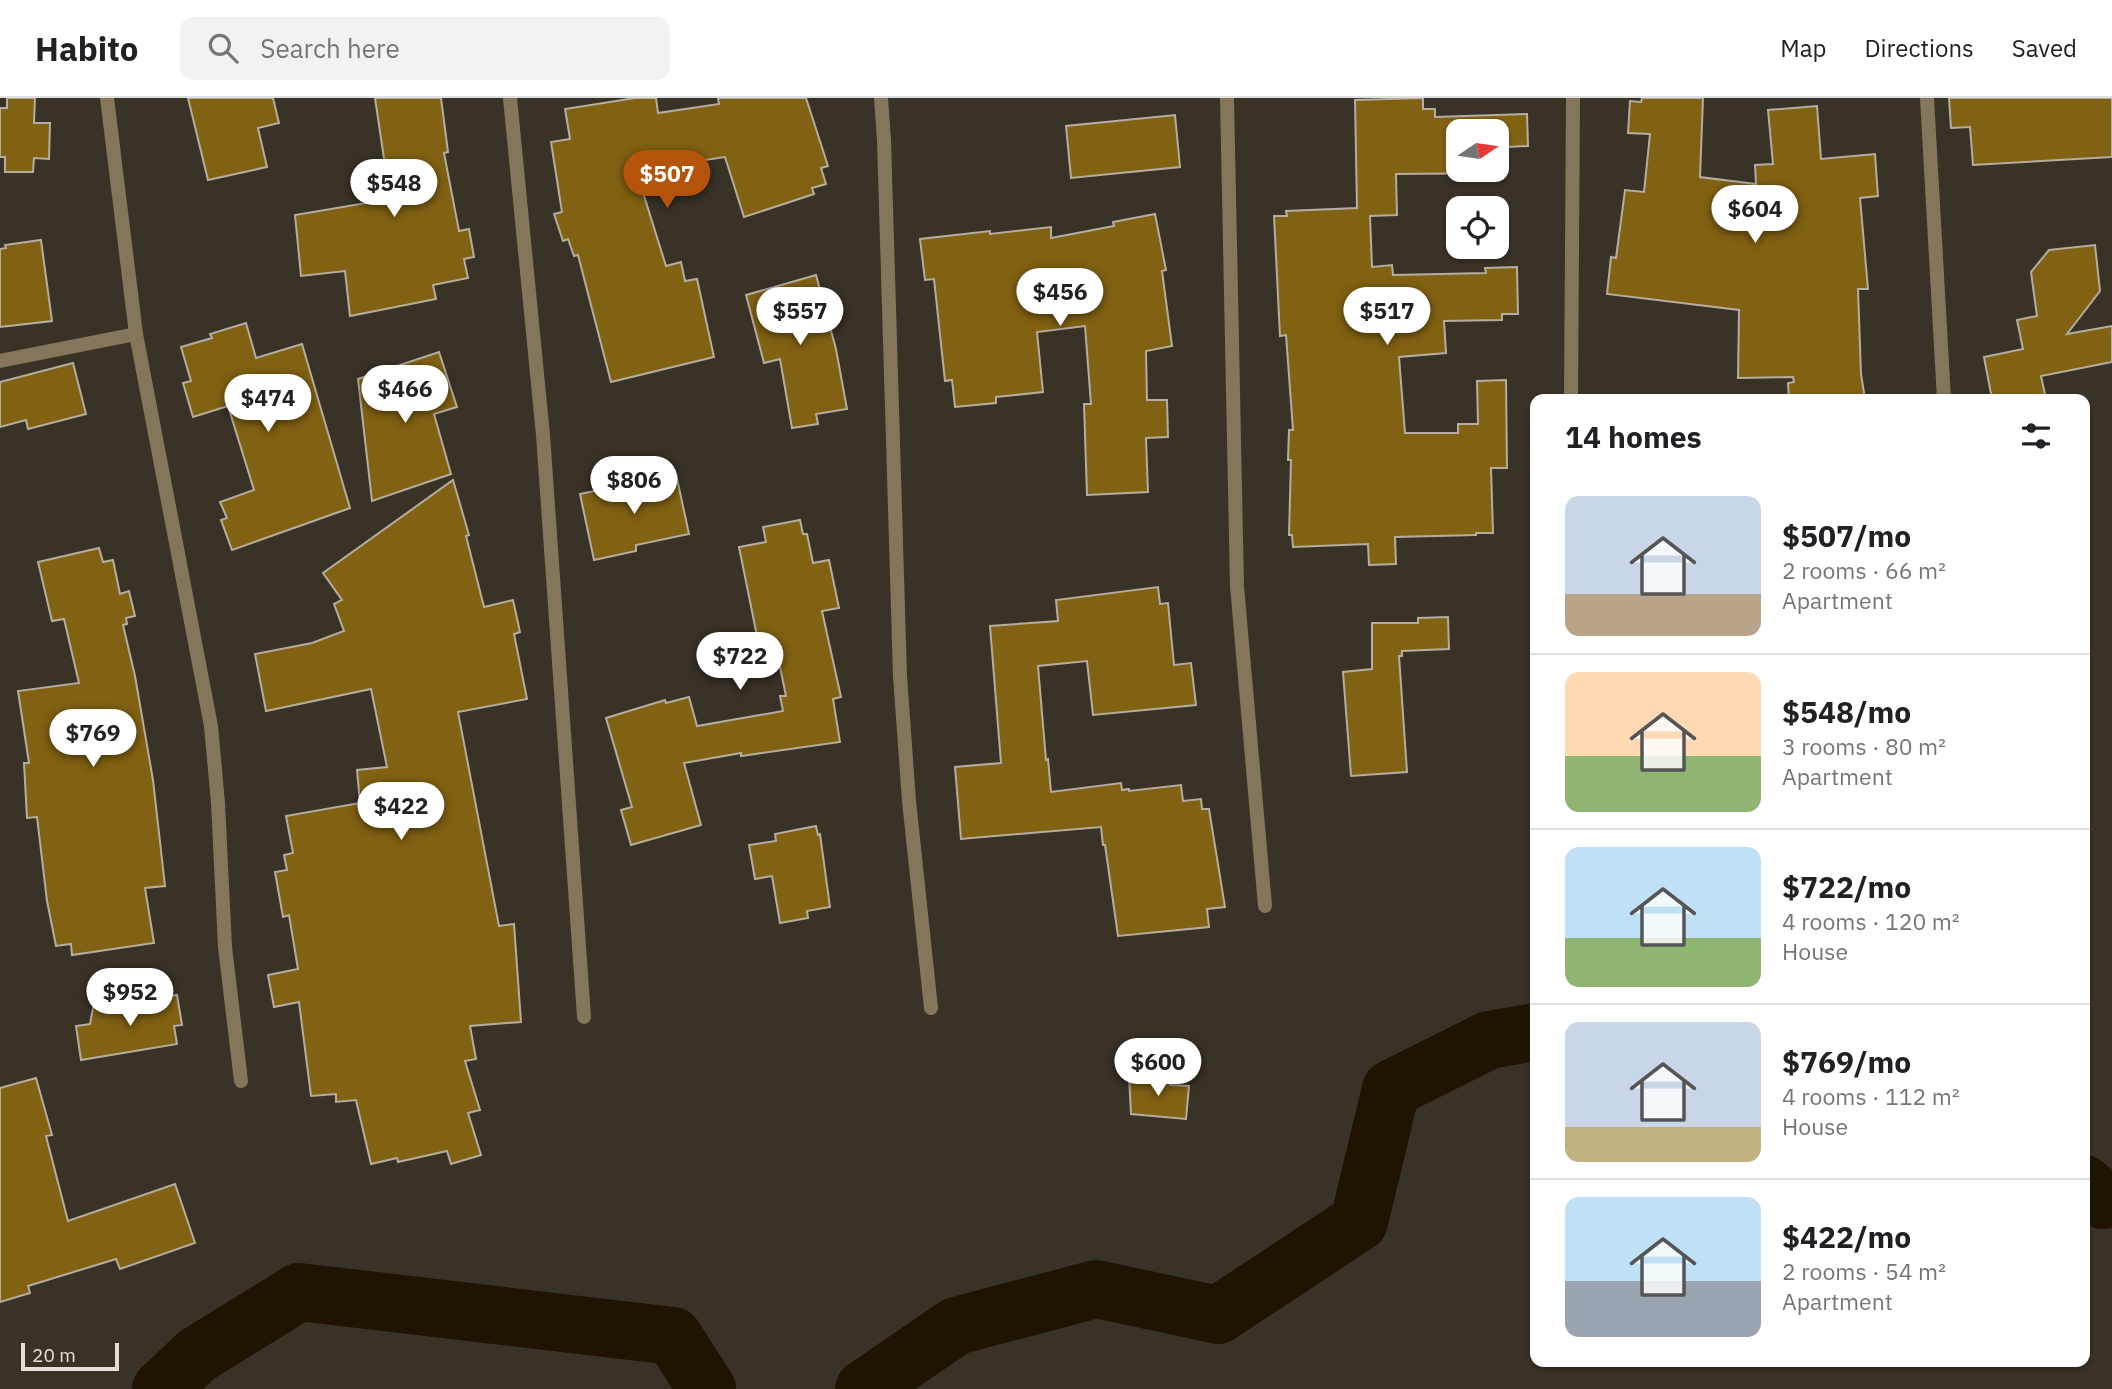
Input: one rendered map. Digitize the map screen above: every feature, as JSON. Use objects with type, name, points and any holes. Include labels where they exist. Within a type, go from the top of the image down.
[{"type":"street","points":[[107,98],[136,334],[211,726],[218,803],[225,947],[241,1081]]},
{"type":"street","points":[[510,98],[543,435],[583,1017]]},
{"type":"street","points":[[881,98],[885,154],[900,676],[909,801],[931,1008]]},
{"type":"street","points":[[1227,98],[1237,586],[1265,906]]},
{"type":"street","points":[[1572,394],[1573,98]]},
{"type":"street","points":[[1927,98],[1944,394]]},
{"type":"street","points":[[0,361],[136,334]]},
{"type":"building","points":[[7,98],[35,98],[34,123],[50,123],[49,159],[34,158],[33,172],[5,172],[5,157],[0,157],[0,108],[7,108]]},
{"type":"building","points":[[188,98],[273,98],[279,123],[258,128],[267,167],[208,180]]},
{"type":"building","points":[[375,98],[441,98],[448,152],[444,153],[459,231],[469,229],[474,257],[464,259],[468,278],[433,285],[436,299],[350,316],[345,271],[301,276],[295,215],[390,199]]},
{"type":"building","points":[[635,98],[656,98],[658,113],[719,104],[718,98],[806,98],[828,166],[821,168],[826,184],[812,188],[814,194],[744,217],[725,157],[636,170],[666,266],[681,262],[685,281],[697,279],[714,357],[611,382],[578,255],[574,256],[568,239],[563,241],[554,214],[562,212],[551,142],[570,139],[565,109]]},
{"type":"building","points":[[1423,98],[1423,109],[1435,109],[1435,117],[1527,114],[1528,146],[1509,147],[1509,119],[1446,119],[1446,174],[1396,174],[1397,215],[1370,216],[1372,267],[1392,265],[1393,275],[1486,273],[1485,268],[1517,267],[1518,314],[1502,314],[1502,320],[1444,321],[1446,353],[1399,357],[1405,433],[1458,433],[1458,424],[1478,424],[1477,381],[1506,380],[1507,468],[1491,468],[1493,533],[1395,537],[1396,564],[1369,565],[1368,544],[1293,547],[1292,535],[1289,535],[1289,430],[1293,430],[1286,335],[1280,336],[1274,216],[1287,216],[1286,211],[1357,208],[1355,100]]},
{"type":"building","points":[[1642,98],[1703,98],[1700,177],[1756,184],[1755,165],[1773,164],[1768,110],[1817,106],[1821,159],[1875,154],[1878,196],[1860,198],[1868,289],[1858,289],[1864,394],[1789,394],[1788,383],[1794,382],[1793,377],[1738,378],[1739,310],[1607,294],[1611,257],[1616,258],[1625,190],[1644,192],[1650,134],[1628,133],[1630,101],[1641,102]]},
{"type":"building","points":[[1949,98],[2112,98],[2112,157],[1973,165],[1970,127],[1951,128]]},
{"type":"building","points":[[1175,115],[1180,167],[1071,178],[1066,126]]},
{"type":"building","points":[[1155,214],[1166,270],[1162,271],[1172,346],[1146,351],[1147,400],[1167,400],[1168,437],[1146,438],[1148,492],[1087,495],[1084,404],[1091,404],[1085,326],[1037,332],[1043,392],[996,397],[996,403],[955,407],[952,380],[945,381],[934,279],[925,280],[920,239],[1051,227],[1051,238],[1114,226],[1113,222]]},
{"type":"building","points":[[41,240],[52,321],[0,327],[0,249],[6,248],[5,245]]},
{"type":"building","points":[[2095,245],[2100,291],[2067,334],[2112,326],[2112,362],[2041,376],[2045,394],[1991,394],[1984,357],[2023,349],[2017,320],[2037,316],[2031,272],[2049,250]]},
{"type":"building","points":[[816,275],[836,349],[847,409],[816,414],[818,424],[792,428],[780,359],[764,363],[746,295]]},
{"type":"building","points":[[246,323],[256,358],[302,344],[350,508],[232,550],[221,520],[227,518],[220,502],[254,490],[228,406],[193,417],[183,383],[191,381],[181,347],[212,338],[210,334]]},
{"type":"building","points":[[439,352],[457,407],[434,414],[451,474],[372,501],[358,379]]},
{"type":"building","points":[[73,363],[86,414],[28,429],[26,420],[0,427],[0,382]]},
{"type":"building","points":[[676,474],[689,534],[636,545],[636,551],[594,560],[580,494]]},
{"type":"building","points":[[453,480],[469,535],[466,536],[484,607],[513,600],[520,632],[514,634],[527,699],[458,712],[499,926],[514,924],[521,1022],[470,1026],[476,1059],[465,1061],[480,1110],[468,1113],[481,1155],[451,1164],[447,1151],[398,1162],[397,1158],[371,1164],[356,1100],[336,1102],[336,1094],[311,1096],[299,1002],[274,1007],[268,975],[298,969],[289,915],[283,917],[275,872],[287,870],[284,855],[293,853],[286,816],[360,803],[357,770],[387,767],[371,689],[266,711],[255,654],[312,643],[344,631],[334,604],[342,600],[323,573]]},
{"type":"building","points":[[800,520],[803,534],[807,534],[813,563],[829,560],[839,608],[822,611],[841,697],[833,699],[840,742],[741,756],[741,753],[684,763],[701,825],[631,845],[621,810],[632,807],[606,718],[665,700],[666,703],[689,697],[697,726],[783,711],[780,696],[786,696],[774,638],[758,641],[739,547],[766,542],[763,527]]},
{"type":"building","points":[[99,548],[103,562],[113,560],[120,594],[129,591],[135,616],[126,618],[127,624],[123,625],[153,780],[165,886],[145,888],[154,943],[72,955],[71,944],[56,946],[47,901],[37,817],[27,818],[24,763],[29,763],[18,691],[79,683],[64,619],[52,621],[38,562]]},
{"type":"building","points":[[1158,587],[1160,604],[1168,603],[1174,665],[1191,663],[1196,705],[1093,715],[1087,661],[1038,666],[1051,792],[1121,783],[1122,790],[1129,791],[1181,785],[1183,801],[1201,799],[1202,809],[1209,809],[1225,907],[1207,909],[1209,927],[1118,936],[1101,827],[961,839],[955,767],[1001,763],[990,626],[1058,621],[1056,600]]},
{"type":"building","points":[[1448,617],[1449,649],[1402,651],[1402,656],[1399,656],[1407,772],[1351,776],[1343,672],[1372,669],[1372,623],[1418,623],[1418,618]]},
{"type":"building","points":[[816,826],[818,835],[820,834],[830,907],[807,911],[808,918],[780,923],[772,876],[755,879],[749,845],[776,841],[775,834]]},
{"type":"building","points":[[177,995],[182,1025],[174,1026],[177,1044],[81,1060],[76,1026],[90,1024],[93,1008]]},
{"type":"building","points":[[1129,1075],[1171,1080],[1170,1085],[1189,1086],[1186,1119],[1131,1114]]},
{"type":"building","points":[[36,1078],[52,1135],[46,1136],[68,1221],[175,1184],[195,1243],[120,1269],[116,1259],[28,1286],[30,1293],[0,1302],[0,1088]]},
{"type":"waterway","points":[[864,1389],[956,1326],[1096,1289],[1218,1315],[1359,1222],[1391,1089],[1489,1040],[1530,1033]]},
{"type":"waterway","points":[[2090,1189],[2103,1200],[2112,1198]]},
{"type":"waterway","points":[[161,1389],[197,1355],[299,1292],[673,1336],[707,1389]]}]
